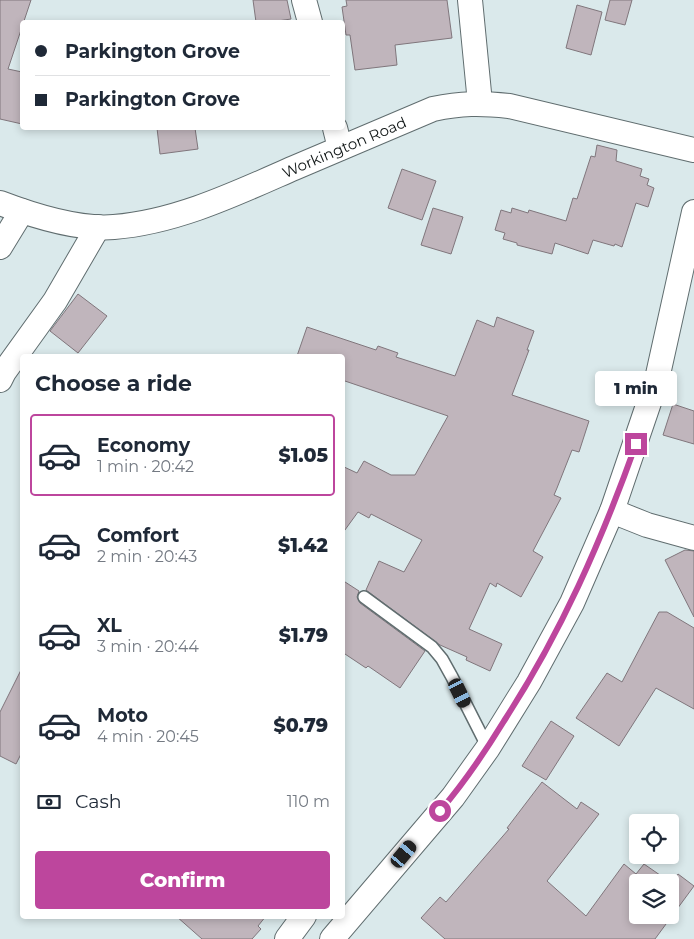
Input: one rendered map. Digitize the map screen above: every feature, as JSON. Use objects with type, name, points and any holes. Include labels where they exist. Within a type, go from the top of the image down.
[{"type":"street","points":[[304,0],[309,20]]},
{"type":"street","points":[[470,0],[480,103]]},
{"type":"street","name":"Workington Road","points":[[11,207],[79,225],[114,227],[142,223],[220,200],[337,138],[456,104],[480,103],[509,106],[694,150]]},
{"type":"street","points":[[0,247],[11,207]]},
{"type":"street","points":[[332,939],[453,797],[488,748],[530,682],[572,603],[612,511],[657,379],[694,212]]},
{"type":"street","points":[[0,380],[55,301],[98,227]]},
{"type":"street","points":[[612,511],[648,525],[694,538]]},
{"type":"street","points":[[286,939],[302,919]]},
{"type":"lane","points":[[364,597],[432,647],[442,659],[488,748]]},
{"type":"building","points":[[0,0],[31,0],[24,20],[20,20],[20,33],[8,69],[20,72],[20,124],[0,119]]},
{"type":"building","points":[[253,0],[287,0],[291,19],[256,20]]},
{"type":"building","points":[[346,0],[447,0],[452,38],[395,45],[397,65],[355,70],[350,35],[346,35],[342,7],[347,6]]},
{"type":"building","points":[[610,0],[632,0],[625,25],[605,20]]},
{"type":"building","points":[[577,5],[602,12],[591,55],[566,48]]},
{"type":"building","points":[[157,130],[195,130],[198,149],[160,154]]},
{"type":"building","points":[[597,145],[617,150],[616,161],[642,169],[640,176],[649,179],[647,185],[654,188],[648,207],[636,203],[622,247],[593,240],[588,254],[555,243],[552,254],[517,245],[517,243],[503,239],[505,233],[495,230],[501,210],[511,213],[512,208],[528,213],[529,210],[566,221],[573,198],[577,199],[591,156],[595,157]]},
{"type":"building","points":[[402,169],[436,181],[422,220],[388,208]]},
{"type":"building","points":[[433,208],[463,217],[451,254],[421,245]]},
{"type":"building","points":[[78,294],[107,316],[78,353],[50,331]]},
{"type":"building","points":[[497,317],[534,331],[512,395],[589,421],[579,452],[572,450],[554,495],[561,498],[533,551],[543,557],[521,597],[497,583],[496,587],[490,583],[469,629],[502,644],[490,671],[466,660],[467,657],[440,645],[366,590],[379,561],[404,572],[422,540],[371,514],[369,518],[358,512],[345,530],[345,467],[357,473],[364,461],[391,475],[415,475],[448,416],[345,381],[345,354],[298,354],[307,327],[376,350],[378,346],[398,353],[396,357],[455,376],[477,320],[494,327]]},
{"type":"building","points":[[673,404],[694,411],[694,444],[663,435]]},
{"type":"building","points":[[685,550],[694,551],[694,617],[665,560]]},
{"type":"building","points":[[345,582],[359,591],[357,597],[360,603],[425,651],[400,688],[368,666],[366,668],[345,654]]},
{"type":"building","points":[[659,612],[667,612],[694,628],[694,709],[656,688],[619,746],[576,718],[607,673],[622,682]]},
{"type":"building","points":[[20,672],[20,756],[16,764],[0,756],[0,712]]},
{"type":"building","points":[[551,721],[574,736],[546,780],[522,766]]},
{"type":"building","points":[[542,782],[577,809],[581,802],[599,814],[547,881],[586,916],[624,864],[636,874],[629,874],[629,924],[666,924],[655,939],[445,939],[421,918],[440,897],[446,902],[509,829],[507,828]]},
{"type":"building","points":[[644,864],[658,874],[636,874]]},
{"type":"building","points":[[679,875],[694,886],[679,906]]},
{"type":"building","points":[[179,919],[264,919],[258,926],[261,929],[252,939],[202,939]]},
{"type":"route","points":[[440,811],[453,797],[488,748],[530,682],[553,639],[572,603],[606,526],[636,444]]}]
